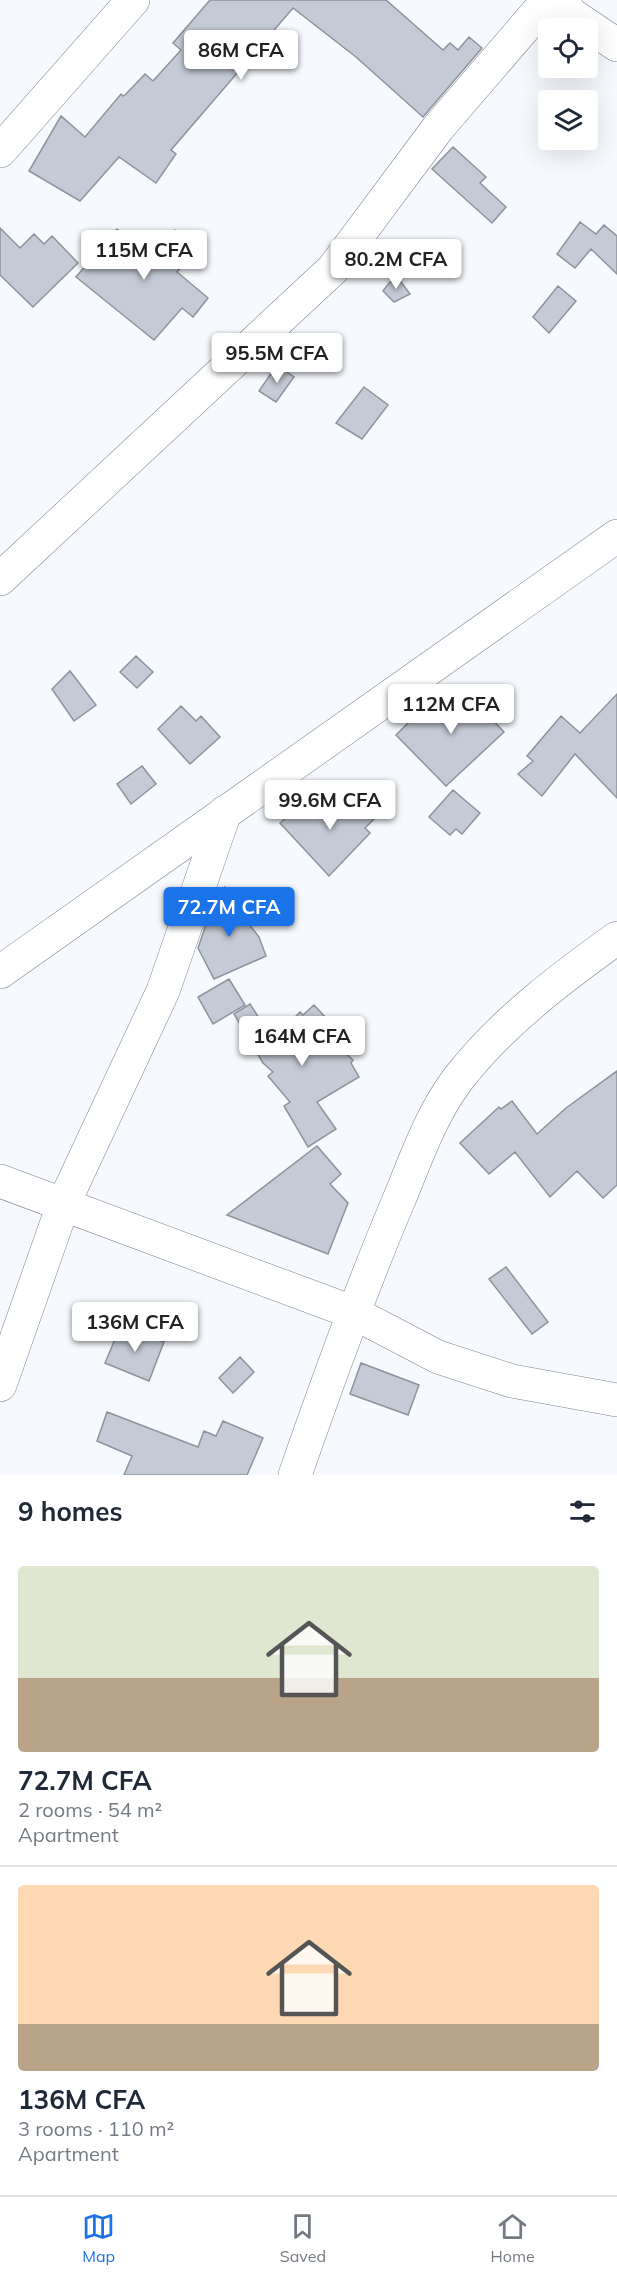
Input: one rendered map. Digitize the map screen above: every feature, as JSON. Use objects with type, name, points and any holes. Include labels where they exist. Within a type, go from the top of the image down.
[{"type":"street","points":[[0,151],[133,0]]},
{"type":"street","points":[[0,579],[333,269],[438,128],[548,0]]},
{"type":"street","points":[[560,0],[572,15],[617,45]]},
{"type":"street","points":[[0,972],[617,536]]},
{"type":"street","points":[[0,1385],[63,1205],[163,991],[225,812]]},
{"type":"street","points":[[295,1475],[352,1312],[430,1123],[464,1070],[494,1038],[583,962],[617,938]]},
{"type":"street","points":[[0,1181],[352,1312],[438,1357],[512,1381],[617,1400]]},
{"type":"building","points":[[210,0],[386,0],[443,50],[450,43],[458,50],[469,37],[482,48],[423,117],[356,57],[293,8],[171,150],[176,154],[156,183],[119,157],[80,201],[29,171],[61,116],[85,137],[121,94],[123,96],[126,94],[145,74],[153,81],[181,50],[173,43]]},
{"type":"building","points":[[453,147],[486,177],[480,183],[506,207],[492,223],[432,169]]},
{"type":"building","points":[[580,222],[596,234],[604,225],[617,236],[617,274],[591,249],[575,268],[557,254]]},
{"type":"building","points":[[0,228],[20,248],[34,234],[44,244],[52,236],[78,263],[33,307],[0,275]]},
{"type":"building","points":[[117,229],[151,259],[175,230],[197,250],[177,272],[208,298],[193,317],[182,308],[154,340],[76,277]]},
{"type":"building","points":[[398,278],[410,294],[394,302],[383,291],[389,283]]},
{"type":"building","points":[[558,286],[576,301],[549,333],[533,317]]},
{"type":"building","points":[[277,365],[294,377],[276,402],[259,391]]},
{"type":"building","points":[[364,387],[388,405],[362,439],[336,423]]},
{"type":"building","points":[[136,656],[153,672],[137,688],[120,672]]},
{"type":"building","points":[[70,671],[96,705],[74,721],[52,689]]},
{"type":"building","points":[[458,686],[492,715],[490,717],[504,732],[446,786],[396,735],[416,715],[422,721]]},
{"type":"building","points":[[617,694],[617,798],[575,754],[542,796],[518,774],[533,761],[527,756],[561,716],[580,733]]},
{"type":"building","points":[[181,706],[196,721],[201,716],[220,737],[190,764],[158,729]]},
{"type":"building","points":[[142,766],[156,784],[131,804],[117,784]]},
{"type":"building","points":[[453,790],[480,813],[462,834],[456,829],[450,835],[429,817]]},
{"type":"building","points":[[353,793],[376,817],[365,828],[370,833],[329,876],[280,823],[310,798],[328,819]]},
{"type":"building","points":[[225,887],[240,905],[245,919],[259,937],[266,956],[214,979],[198,948],[215,898]]},
{"type":"building","points":[[229,979],[245,1005],[213,1024],[198,997]]},
{"type":"building","points":[[250,1004],[273,1040],[300,1012],[303,1015],[314,1005],[328,1020],[319,1029],[353,1060],[351,1063],[359,1077],[317,1102],[336,1129],[308,1147],[284,1106],[290,1102],[268,1076],[273,1072],[263,1063],[234,1014]]},
{"type":"building","points":[[617,1071],[617,1185],[603,1198],[577,1171],[550,1197],[515,1152],[489,1174],[460,1143],[499,1107],[501,1109],[512,1101],[537,1134],[566,1108]]},
{"type":"building","points":[[317,1146],[341,1174],[330,1184],[348,1203],[328,1254],[227,1215]]},
{"type":"building","points":[[506,1267],[548,1322],[532,1334],[489,1279]]},
{"type":"building","points":[[121,1325],[164,1342],[149,1381],[105,1363]]},
{"type":"building","points":[[240,1357],[254,1372],[233,1393],[219,1378]]},
{"type":"building","points":[[361,1363],[419,1385],[408,1415],[350,1394]]},
{"type":"building","points":[[107,1412],[198,1447],[204,1431],[216,1436],[223,1421],[263,1438],[247,1475],[124,1475],[132,1456],[97,1441]]}]
